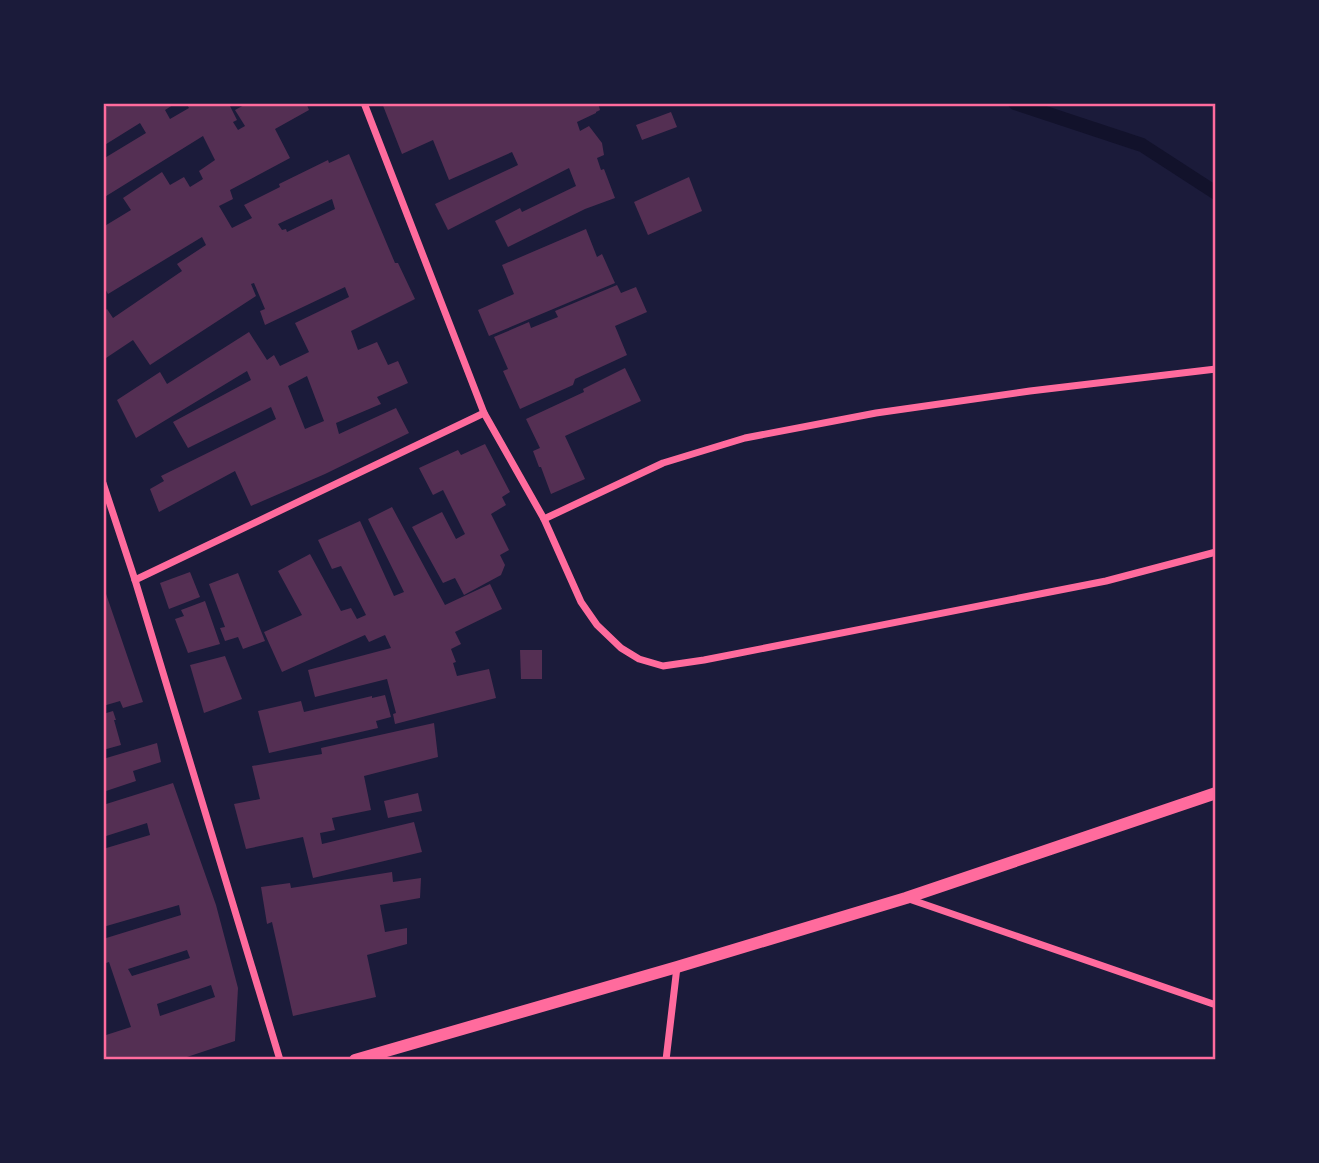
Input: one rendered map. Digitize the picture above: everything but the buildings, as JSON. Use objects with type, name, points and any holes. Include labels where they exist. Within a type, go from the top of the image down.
[{"type":"street","points":[[364,103],[484,413],[544,519],[581,601],[597,625],[621,648],[639,659],[663,666],[704,660],[1106,581],[1216,552]]},
{"type":"street","points":[[544,519],[663,463],[745,438],[889,411],[1043,389],[1216,369]]},
{"type":"street","points":[[135,580],[484,413]]},
{"type":"street","points":[[103,483],[135,580],[280,1060]]},
{"type":"street","points":[[355,1060],[906,898],[1216,793]]},
{"type":"street","points":[[906,898],[1216,1005]]},
{"type":"street","points":[[666,1060],[677,967]]},
{"type":"waterway","points":[[1015,103],[1142,145],[1216,193]]}]
